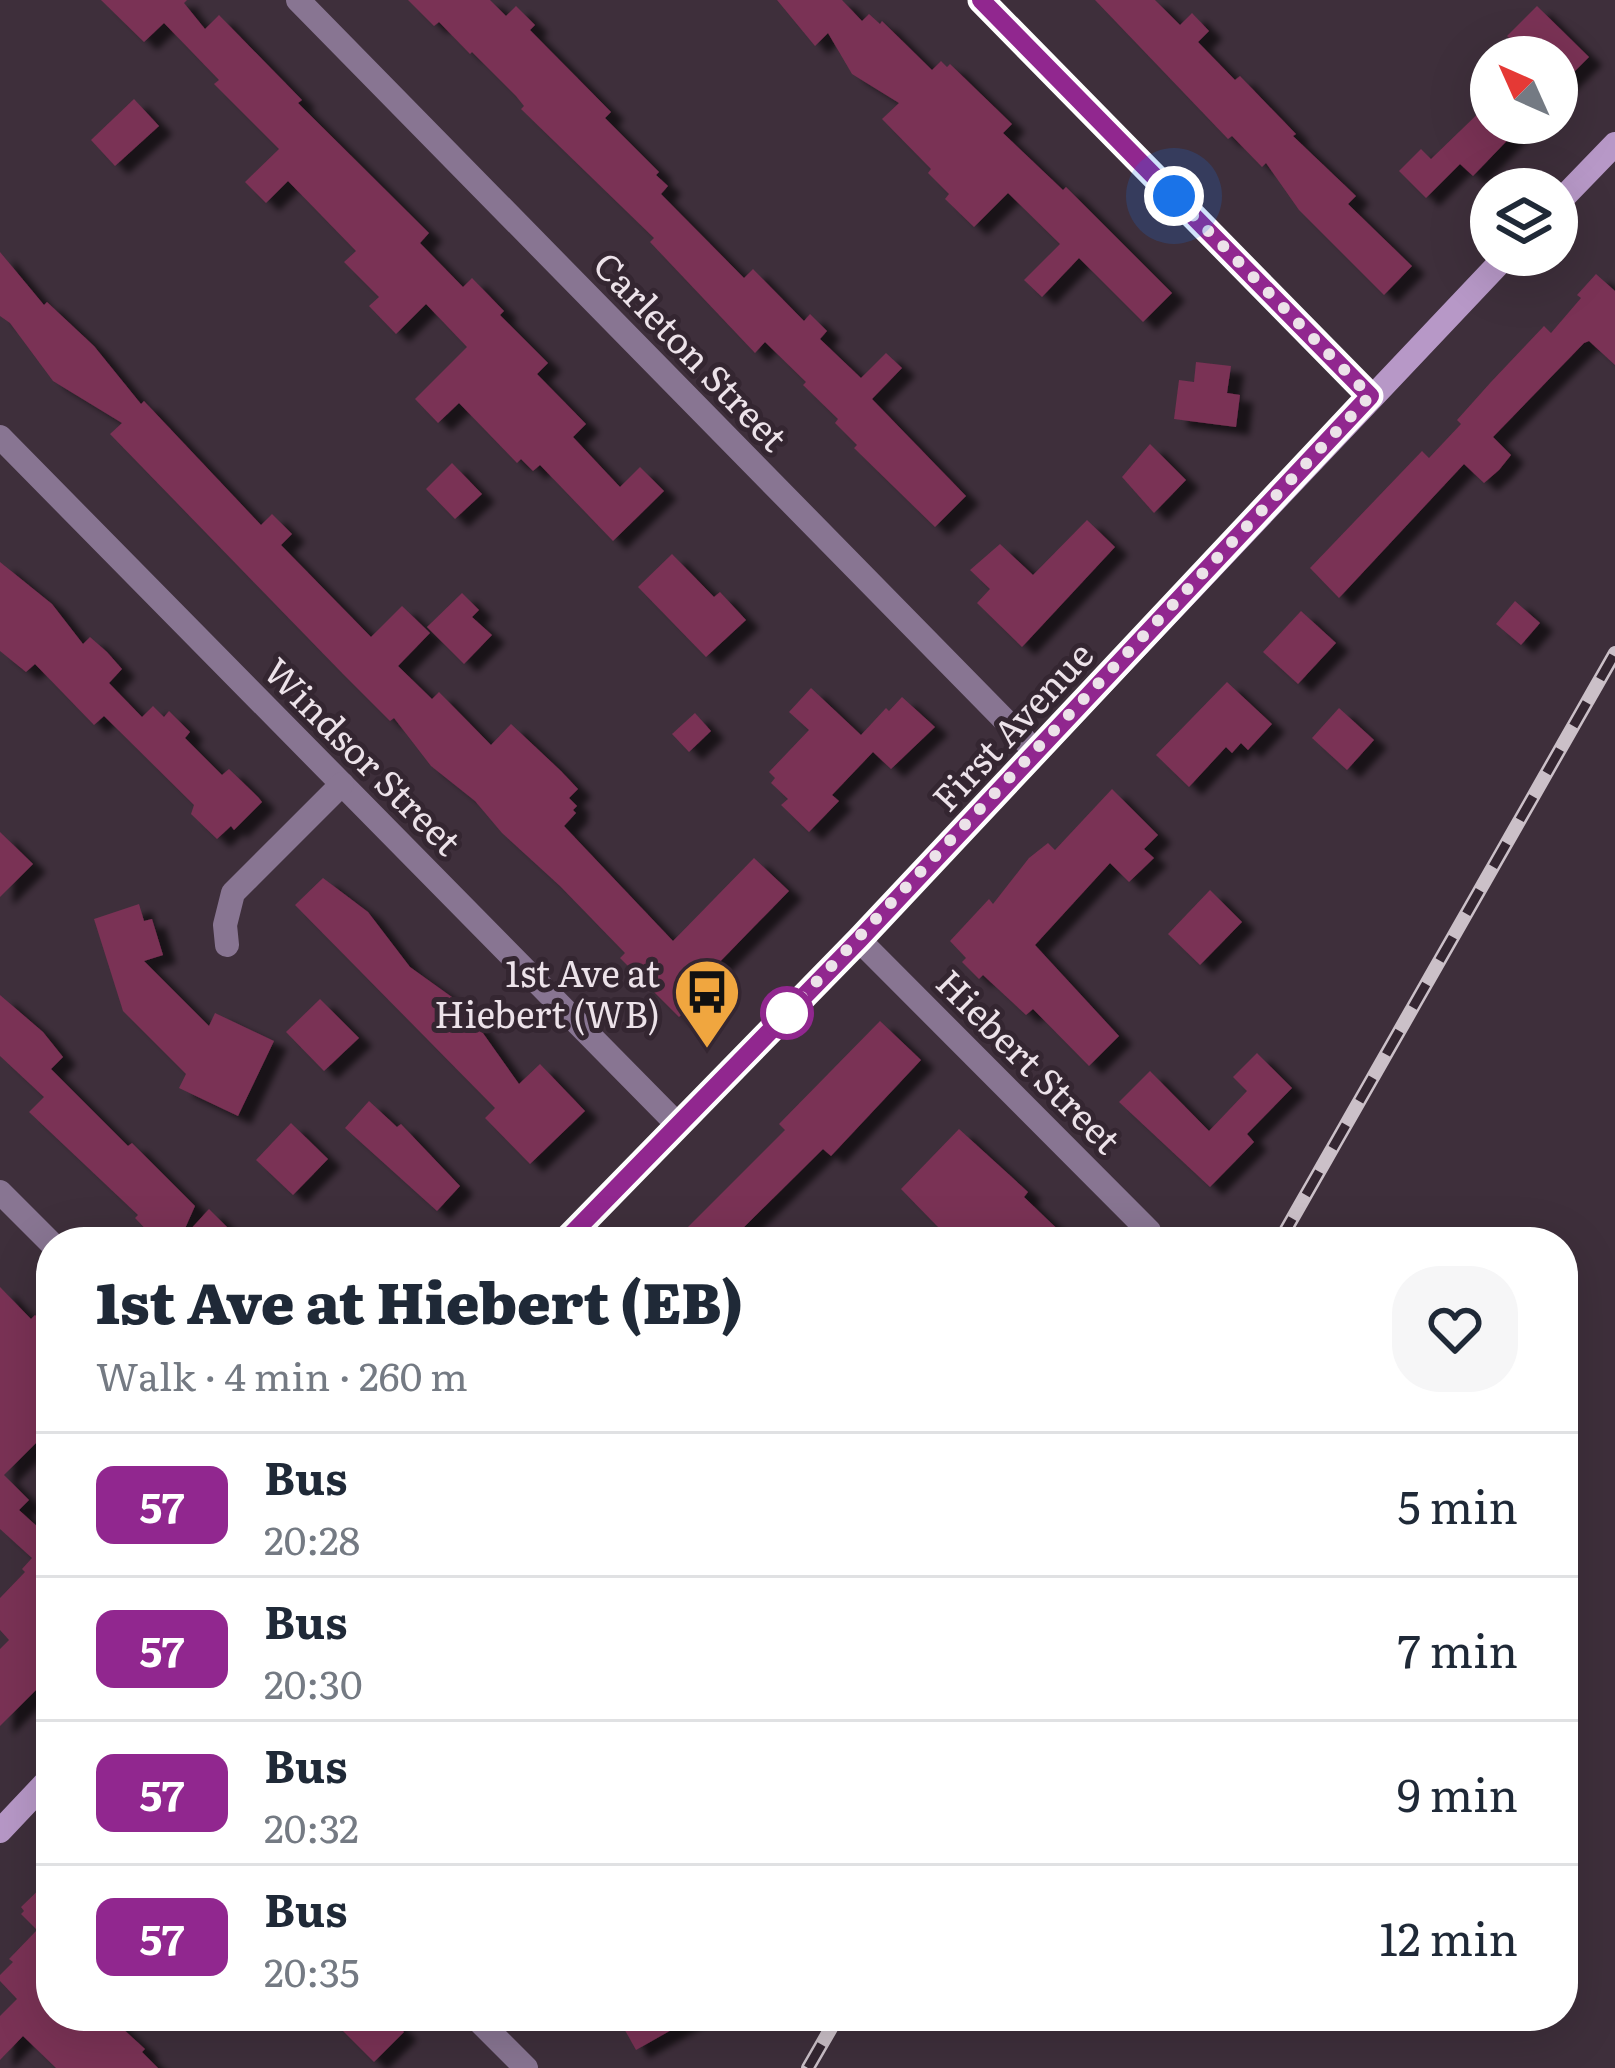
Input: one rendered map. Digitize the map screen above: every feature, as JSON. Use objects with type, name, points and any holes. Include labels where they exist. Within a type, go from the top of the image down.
[{"type":"street","name":"Carleton Street","points":[[298,0],[1035,751]]},
{"type":"street","points":[[981,0],[1370,396]]},
{"type":"street","points":[[1578,182],[1615,144]]},
{"type":"street","name":"First Avenue","points":[[577,1227],[859,940],[1487,276]]},
{"type":"street","name":"Windsor Street","points":[[0,436],[676,1123]]},
{"type":"street","points":[[227,945],[225,925],[233,893],[342,784]]},
{"type":"street","name":"Hiebert Street","points":[[859,940],[1145,1227]]},
{"type":"street","points":[[0,1192],[36,1228]]},
{"type":"street","points":[[0,1831],[36,1793]]},
{"type":"street","points":[[489,2031],[526,2068]]},
{"type":"building","points":[[101,0],[187,0],[184,3],[205,29],[219,15],[302,100],[298,103],[429,233],[420,243],[463,287],[472,278],[504,311],[500,315],[548,363],[537,374],[586,424],[573,437],[620,487],[640,467],[664,491],[613,541],[540,465],[533,471],[521,459],[517,463],[459,403],[438,423],[415,399],[467,347],[426,304],[396,334],[369,306],[379,297],[344,262],[356,251],[288,181],[266,203],[245,182],[279,149],[214,84],[219,80],[164,23],[144,42]]},
{"type":"building","points":[[408,0],[490,0],[506,16],[516,6],[535,25],[530,30],[611,112],[605,118],[659,172],[656,175],[668,186],[661,194],[744,278],[753,269],[804,321],[810,314],[827,331],[820,339],[861,378],[886,353],[902,368],[872,399],[966,496],[935,527],[854,448],[857,445],[835,423],[838,419],[803,385],[806,382],[765,342],[755,353],[650,242],[654,238],[521,109],[524,106],[516,96],[439,22],[434,26]]},
{"type":"building","points":[[777,0],[842,0],[862,21],[869,14],[882,21],[932,70],[941,61],[947,67],[950,64],[1012,124],[1003,133],[1063,190],[1066,187],[1172,293],[1143,322],[1079,258],[1042,297],[1024,280],[1060,244],[1008,193],[974,227],[945,199],[949,194],[928,173],[931,169],[882,119],[899,103],[852,74],[828,33],[815,46]]},
{"type":"building","points":[[1095,0],[1155,0],[1180,25],[1192,13],[1209,31],[1198,42],[1235,80],[1240,76],[1356,196],[1348,204],[1412,266],[1384,295],[1299,210],[1266,163],[1262,167],[1232,136],[1228,139]]},
{"type":"building","points":[[1537,6],[1568,36],[1507,36]]},
{"type":"building","points":[[1578,46],[1589,57],[1578,68]]},
{"type":"building","points":[[134,99],[159,126],[115,166],[91,140]]},
{"type":"building","points":[[1470,121],[1470,144],[1504,144],[1481,168],[1470,168],[1470,173],[1460,164],[1426,198],[1399,171],[1421,149],[1431,159]]},
{"type":"building","points":[[0,252],[44,305],[47,302],[94,346],[141,404],[144,401],[261,525],[272,514],[292,534],[281,545],[371,637],[402,606],[430,633],[398,666],[432,699],[439,692],[491,745],[511,724],[561,771],[578,789],[569,798],[577,806],[576,813],[564,826],[673,941],[754,858],[789,891],[707,975],[714,983],[679,1017],[620,958],[625,953],[560,886],[475,801],[431,766],[394,718],[390,721],[110,434],[122,423],[53,381],[0,316]]},
{"type":"building","points":[[1596,274],[1615,291],[1615,365],[1589,341],[1584,343],[1493,437],[1511,455],[1499,470],[1484,483],[1464,464],[1339,598],[1310,568],[1422,451],[1429,458],[1461,424],[1457,420],[1544,326],[1551,333]]},
{"type":"building","points":[[1196,362],[1231,366],[1227,393],[1240,395],[1236,427],[1174,419],[1179,380],[1194,382]]},
{"type":"building","points":[[1150,444],[1186,480],[1154,513],[1122,477]]},
{"type":"building","points":[[452,463],[482,494],[455,519],[426,489]]},
{"type":"building","points":[[1087,520],[1115,547],[1022,647],[977,603],[990,589],[970,570],[1000,544],[1033,575]]},
{"type":"building","points":[[672,554],[714,597],[720,592],[746,620],[706,657],[638,587]]},
{"type":"building","points":[[0,562],[52,604],[83,644],[90,637],[107,652],[122,669],[109,683],[142,717],[153,706],[164,717],[169,711],[190,732],[185,738],[222,775],[229,769],[258,797],[262,802],[234,830],[231,826],[217,839],[191,814],[194,805],[104,716],[94,725],[35,664],[26,672],[0,651]]},
{"type":"building","points":[[462,593],[479,610],[472,617],[492,635],[464,664],[427,627]]},
{"type":"building","points":[[1515,601],[1540,623],[1521,645],[1496,624]]},
{"type":"building","points":[[1301,611],[1336,643],[1298,684],[1263,652]]},
{"type":"building","points":[[1227,682],[1272,724],[1248,750],[1241,743],[1232,753],[1226,747],[1189,787],[1156,755]]},
{"type":"building","points":[[811,688],[861,735],[902,697],[935,727],[891,769],[873,752],[832,795],[839,801],[809,832],[781,805],[788,799],[771,783],[775,778],[769,772],[809,730],[789,712]]},
{"type":"building","points":[[1339,708],[1374,740],[1347,770],[1312,738]]},
{"type":"building","points":[[695,713],[711,731],[689,752],[672,734]]},
{"type":"building","points":[[1112,789],[1158,835],[1144,849],[1154,858],[1129,882],[1110,863],[1035,945],[1119,1036],[1089,1066],[1033,1009],[1026,1015],[983,975],[979,979],[950,941],[989,899],[993,904],[1029,858],[1048,843],[1055,850]]},
{"type":"building","points":[[0,832],[33,864],[0,897]]},
{"type":"building","points":[[323,878],[368,912],[410,967],[463,1005],[519,1084],[540,1064],[585,1111],[530,1164],[485,1118],[495,1108],[295,905]]},
{"type":"building","points":[[1210,890],[1242,922],[1200,965],[1168,934]]},
{"type":"building","points":[[139,904],[144,921],[152,919],[163,955],[144,961],[209,1026],[215,1013],[274,1041],[238,1116],[179,1088],[186,1074],[123,1011],[94,919]]},
{"type":"building","points":[[0,995],[43,1032],[63,1057],[51,1069],[195,1206],[186,1227],[144,1227],[135,1218],[138,1215],[29,1112],[44,1097],[0,1056]]},
{"type":"building","points":[[320,999],[359,1038],[324,1071],[286,1032]]},
{"type":"building","points":[[880,1021],[921,1060],[831,1156],[823,1149],[744,1227],[688,1227],[785,1130],[779,1124]]},
{"type":"building","points":[[1257,1053],[1292,1088],[1247,1134],[1254,1142],[1210,1187],[1119,1102],[1150,1071],[1209,1131],[1247,1091],[1233,1077]]},
{"type":"building","points":[[369,1101],[397,1127],[401,1124],[460,1186],[437,1211],[345,1128]]},
{"type":"building","points":[[291,1123],[328,1159],[293,1195],[256,1160]]},
{"type":"building","points":[[959,1129],[1028,1192],[1024,1197],[1055,1227],[938,1227],[901,1189]]},
{"type":"building","points":[[209,1209],[227,1227],[193,1227]]},
{"type":"building","points":[[0,1287],[31,1319],[36,1316],[36,1443],[4,1475],[29,1500],[19,1510],[36,1525],[36,1690],[0,1726],[0,1649],[9,1640],[0,1630],[0,1598],[32,1558],[0,1529]]},
{"type":"building","points":[[36,1892],[36,1929],[21,1914],[21,1907]]},
{"type":"building","points":[[36,1931],[36,2031],[125,2031],[158,2068],[56,2068],[23,2036],[0,2060],[0,2016],[17,1999],[0,1981],[13,1962],[9,1959]]},
{"type":"building","points":[[343,2031],[404,2032],[374,2062]]},
{"type":"building","points":[[625,2031],[670,2031],[636,2050]]},
{"type":"railway","points":[[1288,1227],[1615,653]]},
{"type":"railway","points":[[808,2068],[829,2031]]},
{"type":"bus line","name":"57","points":[[578,1227],[859,940],[1370,396],[981,0]]},
{"type":"place","name":"1st Ave at Hiebert (WB)","points":[[707,1051]]},
{"type":"route","points":[[787,1013],[1370,396],[1174,196]]}]
